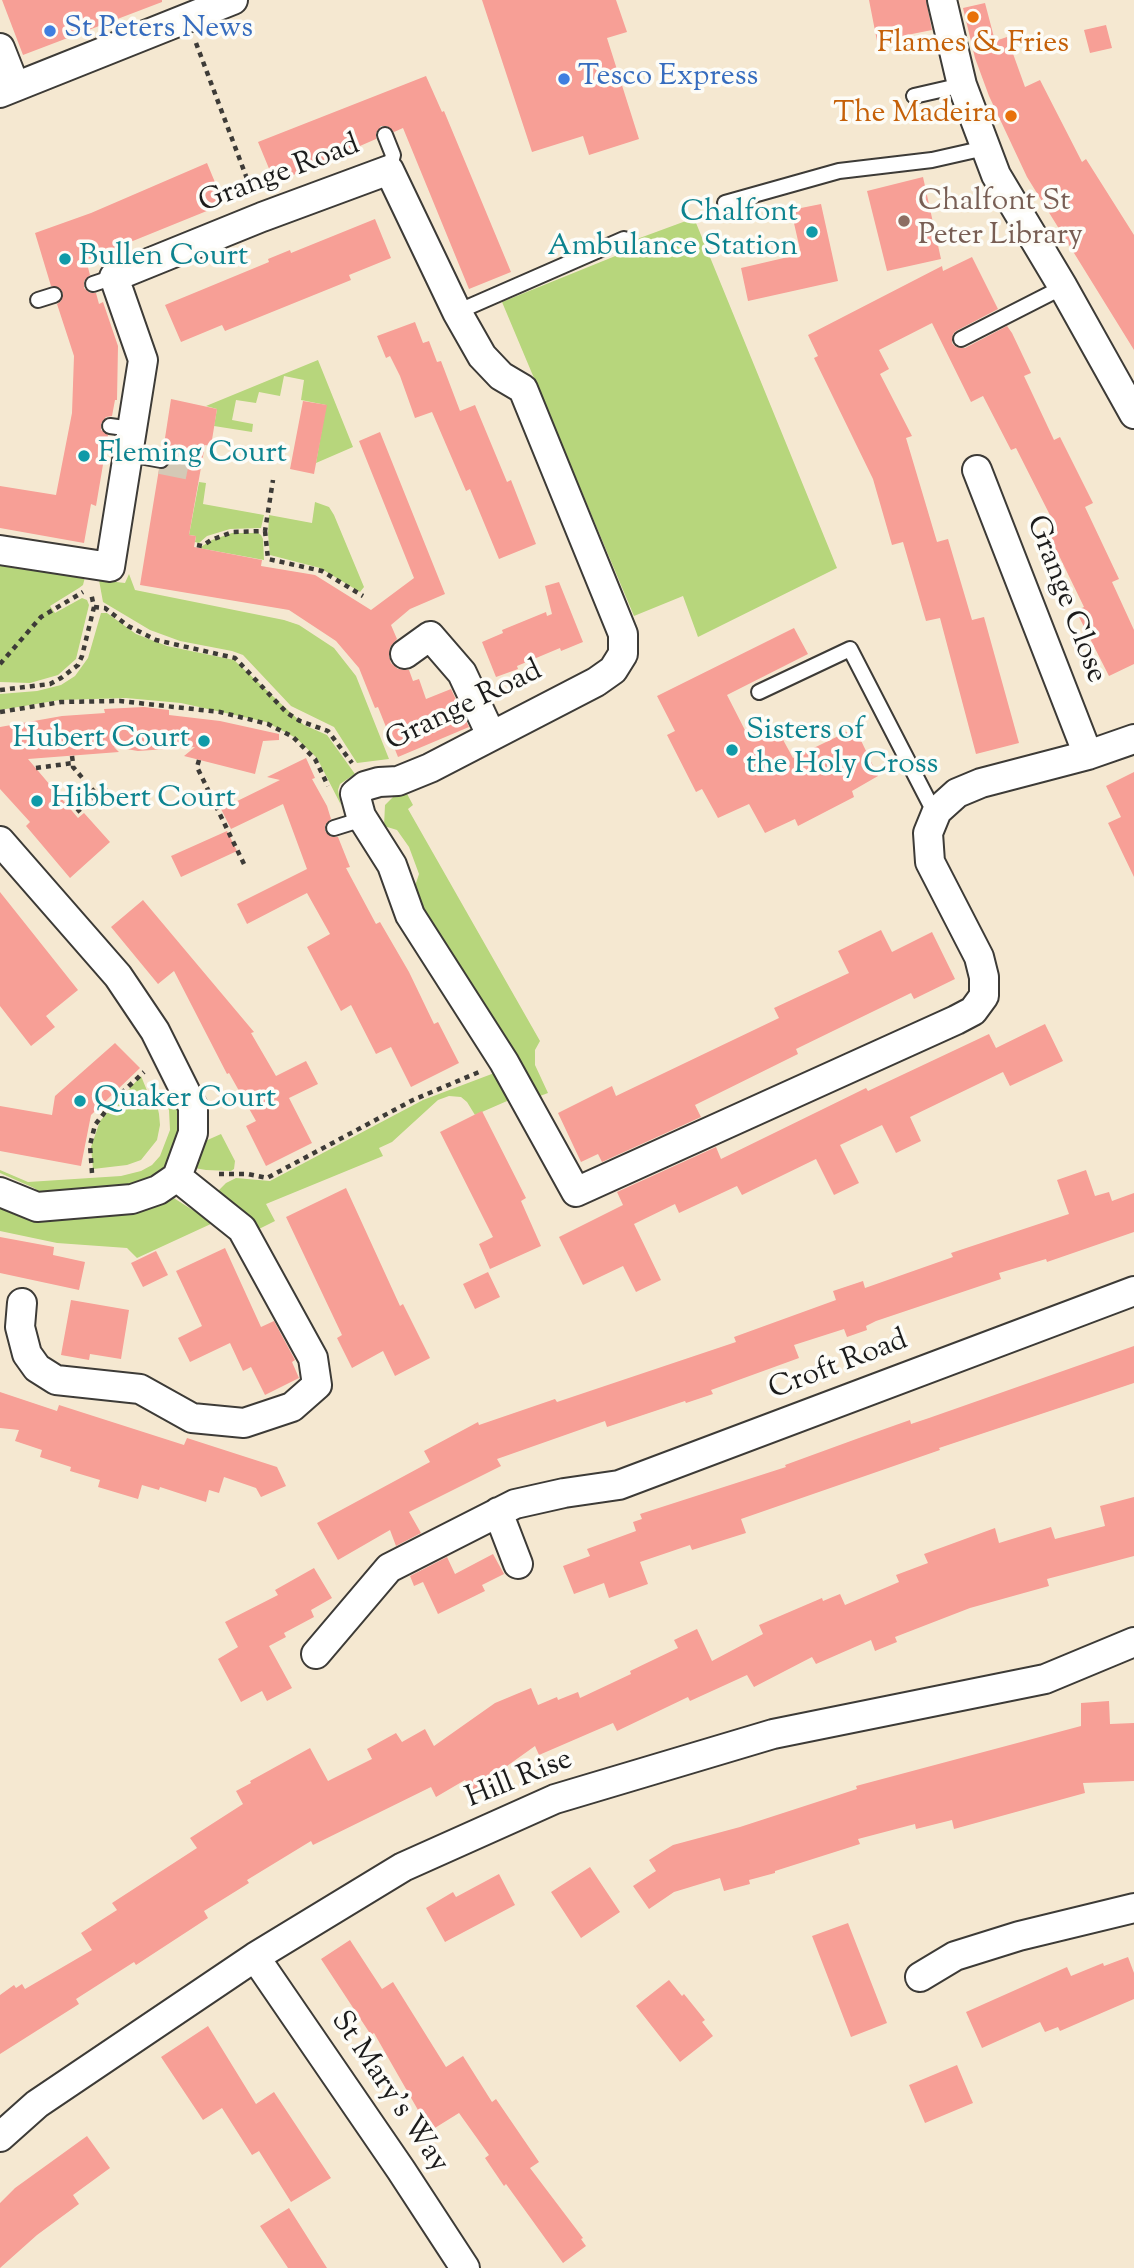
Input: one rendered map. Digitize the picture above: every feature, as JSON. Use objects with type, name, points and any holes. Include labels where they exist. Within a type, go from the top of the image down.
[{"type":"street","points":[[0,48],[8,89],[233,0]]},
{"type":"street","points":[[942,0],[962,85],[996,175],[1133,408]]},
{"type":"street","name":"Grange Road","points":[[0,550],[110,568],[123,436],[143,360],[104,281],[262,217],[389,170],[457,312],[482,356],[501,376],[523,389],[623,634],[623,654],[613,670],[596,682],[430,768],[398,781],[365,786],[355,793],[356,804],[363,819],[392,865],[410,915],[504,1062],[576,1192],[973,1011],[984,996],[984,977],[979,957],[930,862],[928,833],[937,811]]},
{"type":"street","name":"Grange Close","points":[[977,470],[1088,755]]},
{"type":"street","points":[[405,654],[430,636],[462,673],[491,735]]},
{"type":"street","points":[[937,811],[957,793],[981,783],[1088,755],[1134,739]]},
{"type":"street","points":[[0,841],[118,976],[155,1031],[193,1107],[193,1133],[179,1174],[158,1190],[132,1199],[37,1207],[0,1192]]},
{"type":"street","points":[[22,1303],[20,1327],[27,1354],[37,1368],[56,1380],[139,1389],[192,1418],[244,1423],[292,1407],[317,1385],[313,1358],[242,1230],[179,1174]]},
{"type":"street","name":"Croft Road","points":[[316,1654],[389,1568],[515,1504],[619,1485],[1134,1291]]},
{"type":"street","points":[[498,1512],[519,1564]]},
{"type":"street","name":"Hill Rise","points":[[0,2137],[37,2104],[255,1957],[403,1867],[555,1799],[773,1734],[1045,1679],[1134,1642]]},
{"type":"street","points":[[920,1977],[955,1956],[1019,1936],[1134,1908]]},
{"type":"street","name":"St Mary's Way","points":[[255,1957],[465,2268]]},
{"type":"lane","points":[[914,96],[962,85]]},
{"type":"lane","points":[[385,135],[393,155],[389,170]]},
{"type":"lane","points":[[725,204],[839,171],[932,160],[985,148]]},
{"type":"lane","points":[[457,312],[624,239]]},
{"type":"lane","points":[[961,339],[1063,287]]},
{"type":"lane","points":[[38,300],[54,295]]},
{"type":"lane","points":[[123,436],[161,460]]},
{"type":"lane","points":[[759,692],[850,649],[929,802],[937,811]]},
{"type":"lane","points":[[334,828],[363,819]]},
{"type":"path","points":[[194,39],[262,217]]},
{"type":"path","points":[[273,481],[265,531],[268,559],[322,571],[363,596]]},
{"type":"path","points":[[197,545],[202,546],[233,532],[265,531]]},
{"type":"path","points":[[0,664],[41,617],[89,589],[94,607],[82,656],[70,671],[50,684],[0,690]]},
{"type":"path","points":[[94,607],[105,608],[128,626],[156,640],[234,658],[287,713],[328,731],[354,767]]},
{"type":"path","points":[[0,712],[61,702],[120,701],[220,712],[268,724],[293,737],[315,760],[332,796]]},
{"type":"path","points":[[72,756],[73,767],[97,795]]},
{"type":"path","points":[[199,760],[197,767],[211,801],[246,866]]},
{"type":"path","points":[[36,768],[73,763]]},
{"type":"path","points":[[77,813],[106,787]]},
{"type":"path","points":[[179,1174],[248,1174],[267,1178],[414,1100],[504,1062]]},
{"type":"path","points":[[92,1173],[90,1145],[95,1125],[115,1099],[144,1072]]},
{"type":"green space","points":[[694,218],[837,568],[698,637],[683,596],[634,616],[502,302],[640,246],[637,239]]},
{"type":"green space","points":[[318,360],[353,447],[316,463],[326,405],[301,400],[304,380],[284,376],[280,396],[259,392],[256,403],[236,400],[232,420],[253,424],[252,432],[214,426],[217,409],[206,406]]},
{"type":"green space","points":[[199,482],[206,483],[203,504],[264,515],[261,528],[230,529],[207,536],[199,543],[195,542],[196,536],[189,535]]},
{"type":"green space","points":[[315,502],[329,507],[334,515],[364,587],[360,592],[320,568],[270,555],[269,515],[312,523]]},
{"type":"green space","points":[[232,533],[261,535],[264,560],[199,548]]},
{"type":"green space","points":[[0,564],[85,577],[83,585],[50,606],[55,613],[82,598],[87,600],[89,605],[76,659],[58,675],[30,683],[0,682]]},
{"type":"green space","points":[[129,574],[135,590],[284,620],[299,625],[334,648],[356,676],[389,759],[357,763],[334,727],[291,706],[243,655],[180,641],[150,630],[103,602],[99,580],[125,583]]},
{"type":"green space","points":[[101,613],[107,613],[136,634],[167,646],[234,660],[304,725],[327,735],[355,774],[340,784],[338,790],[341,805],[317,758],[296,738],[266,722],[181,703],[126,698],[60,700],[0,710],[0,694],[37,691],[61,685],[75,676],[88,658]]},
{"type":"green space","points":[[405,790],[413,805],[408,809],[540,1041],[535,1050],[535,1065],[548,1093],[540,1096],[432,931],[414,889],[419,874],[409,847],[397,830],[384,826],[385,805],[396,794]]},
{"type":"green space","points":[[497,1072],[514,1098],[475,1115],[461,1097],[449,1096],[438,1100],[392,1142],[379,1148],[383,1156],[266,1204],[275,1221],[251,1233],[216,1193],[236,1178],[270,1181],[423,1100]]},
{"type":"green space","points":[[141,1076],[157,1105],[160,1125],[157,1140],[141,1160],[127,1165],[93,1169],[91,1147],[100,1121]]},
{"type":"green space","points":[[161,1092],[175,1094],[179,1101],[180,1142],[163,1172],[143,1184],[43,1194],[0,1173],[0,1170],[28,1182],[121,1176],[141,1171],[152,1165],[160,1156],[170,1130],[169,1110]]},
{"type":"green space","points":[[221,1134],[235,1161],[234,1169],[194,1168],[203,1142]]},
{"type":"green space","points":[[169,1195],[213,1223],[137,1258],[127,1248],[57,1243],[0,1231],[0,1208],[32,1217]]},
{"type":"building","points":[[2,0],[162,0],[162,2],[23,55]]},
{"type":"building","name":"Tesco Express","points":[[482,0],[616,0],[627,32],[607,38],[639,139],[589,155],[583,136],[532,152]]},
{"type":"building","points":[[869,0],[926,0],[932,30],[877,41]]},
{"type":"building","points":[[985,3],[995,41],[1007,37],[1025,87],[1040,80],[1082,162],[1086,159],[1134,235],[1134,350],[1027,177],[989,96],[975,58],[963,8]]},
{"type":"building","points":[[1106,25],[1112,48],[1090,53],[1084,30]]},
{"type":"building","points":[[426,76],[442,112],[444,111],[511,272],[469,289],[403,128],[394,132],[387,126],[381,126],[376,133],[376,139],[275,183],[258,142]]},
{"type":"building","points":[[207,163],[224,204],[86,260],[90,275],[84,281],[84,288],[90,293],[96,293],[99,304],[103,302],[118,346],[117,400],[112,416],[106,417],[101,424],[101,430],[108,435],[96,506],[91,504],[84,543],[0,528],[0,486],[56,495],[72,413],[74,356],[57,304],[63,293],[60,288],[51,286],[35,233],[91,213]]},
{"type":"building","name":"Chalfont St Peter Library","points":[[923,177],[941,259],[887,271],[867,191]]},
{"type":"building","name":"Chalfont Ambulance Station","points":[[821,204],[838,281],[748,301],[741,268],[801,254],[791,210]]},
{"type":"building","points":[[375,219],[391,258],[349,275],[351,280],[225,331],[222,325],[181,342],[165,305],[269,262],[268,259],[290,250],[291,253]]},
{"type":"building","points":[[972,257],[998,309],[956,331],[952,343],[956,347],[965,348],[1007,326],[1012,333],[1031,373],[1024,376],[1054,440],[1060,437],[1093,503],[1085,507],[1119,579],[1112,582],[1134,630],[1134,664],[1109,676],[1076,611],[1084,607],[1048,533],[1057,529],[1016,448],[1011,450],[983,396],[971,402],[932,323],[879,350],[889,369],[880,374],[912,436],[906,438],[937,542],[948,539],[972,620],[984,617],[1019,743],[976,754],[940,618],[926,621],[903,542],[892,545],[873,479],[814,358],[818,356],[808,335],[942,266],[943,271]]},
{"type":"building","points":[[415,322],[423,343],[429,341],[437,362],[441,361],[460,411],[475,405],[507,482],[511,480],[536,544],[499,559],[470,489],[466,491],[432,412],[415,418],[400,376],[390,356],[386,358],[377,336]]},
{"type":"building","points":[[171,399],[217,409],[211,446],[205,445],[189,535],[196,536],[194,547],[262,560],[261,566],[315,575],[371,610],[414,578],[359,441],[380,432],[445,594],[410,609],[391,625],[397,639],[390,647],[391,663],[398,669],[409,670],[413,681],[419,679],[426,699],[451,689],[469,727],[398,757],[359,668],[336,641],[289,610],[140,585],[159,469],[168,467],[171,461],[168,453],[163,451]]},
{"type":"building","points":[[303,401],[327,405],[314,474],[290,469]]},
{"type":"building","points":[[559,582],[583,642],[561,651],[560,648],[496,677],[482,642],[503,633],[502,630],[546,612],[547,616],[552,614],[545,586]]},
{"type":"building","name":"Sisters of the Holy Cross","points":[[794,628],[808,654],[727,695],[749,738],[775,725],[793,758],[855,728],[878,776],[852,791],[854,797],[798,826],[795,819],[765,833],[749,804],[718,818],[702,789],[696,792],[667,735],[675,731],[657,696]]},
{"type":"building","name":"Hibbert Court","points":[[144,707],[169,710],[169,715],[220,721],[279,734],[279,740],[263,741],[255,774],[184,756],[195,747],[138,751],[114,747],[119,752],[28,759],[78,818],[84,813],[110,842],[70,878],[26,826],[30,822],[0,789],[0,727],[62,716],[105,713],[104,709]]},
{"type":"building","points":[[306,758],[315,778],[312,779],[331,819],[325,825],[325,831],[331,837],[338,837],[350,867],[346,868],[376,924],[380,922],[409,972],[434,1024],[438,1022],[459,1063],[411,1087],[391,1047],[376,1054],[351,1005],[341,1011],[307,947],[330,934],[307,893],[247,924],[237,904],[307,869],[283,804],[231,829],[221,809],[280,780],[267,777]]},
{"type":"building","points":[[1134,772],[1134,877],[1108,823],[1121,817],[1106,786]]},
{"type":"building","points":[[227,831],[237,851],[181,877],[171,856]]},
{"type":"building","points":[[0,892],[78,990],[46,1016],[55,1027],[31,1046],[0,1006]]},
{"type":"building","points":[[143,900],[254,1032],[251,1033],[276,1076],[306,1061],[318,1084],[289,1098],[312,1143],[266,1166],[246,1126],[256,1121],[229,1073],[227,1074],[174,971],[158,984],[111,927]]},
{"type":"building","points":[[881,930],[892,952],[932,932],[955,979],[914,999],[911,993],[796,1049],[798,1054],[695,1105],[701,1117],[602,1162],[598,1154],[581,1162],[558,1113],[612,1086],[616,1096],[779,1018],[774,1008],[849,973],[838,951]]},
{"type":"building","points":[[1045,1024],[1063,1061],[1010,1086],[1003,1072],[910,1117],[921,1141],[896,1153],[882,1125],[840,1145],[859,1183],[834,1195],[816,1159],[742,1195],[737,1186],[679,1213],[675,1204],[634,1224],[661,1280],[636,1292],[623,1266],[583,1285],[559,1237],[623,1205],[617,1192],[716,1147],[721,1159],[866,1088],[868,1091],[989,1034],[996,1048]]},
{"type":"building","name":"Quaker Court","points":[[115,1043],[140,1068],[91,1115],[81,1166],[0,1151],[0,1106],[52,1115],[55,1096]]},
{"type":"building","points":[[482,1111],[526,1198],[521,1201],[541,1246],[490,1269],[479,1244],[493,1237],[440,1132]]},
{"type":"building","points":[[1086,1170],[1095,1196],[1109,1192],[1112,1201],[1134,1193],[1134,1232],[1047,1262],[1046,1259],[999,1273],[1001,1279],[876,1321],[866,1326],[867,1330],[847,1337],[844,1329],[794,1345],[799,1358],[711,1390],[713,1394],[607,1427],[605,1421],[497,1459],[501,1466],[409,1512],[421,1533],[396,1546],[390,1530],[338,1560],[317,1523],[430,1462],[424,1451],[478,1422],[479,1425],[555,1399],[557,1402],[736,1342],[734,1337],[836,1300],[833,1291],[863,1281],[865,1288],[953,1257],[951,1253],[1069,1214],[1057,1180]]},
{"type":"building","points":[[346,1188],[400,1306],[403,1304],[430,1358],[395,1376],[383,1351],[352,1368],[337,1338],[342,1335],[286,1217]]},
{"type":"building","points":[[0,1237],[54,1247],[53,1255],[85,1262],[79,1290],[0,1273]]},
{"type":"building","points":[[225,1248],[261,1327],[274,1321],[295,1360],[292,1362],[299,1378],[265,1395],[251,1367],[243,1371],[230,1343],[190,1362],[178,1338],[202,1326],[176,1271]]},
{"type":"building","points":[[156,1251],[168,1275],[143,1287],[131,1263]]},
{"type":"building","points":[[488,1272],[500,1297],[475,1309],[463,1284]]},
{"type":"building","points":[[71,1300],[129,1310],[121,1359],[90,1354],[89,1360],[61,1355]]},
{"type":"building","points":[[1134,1346],[1134,1383],[939,1448],[940,1450],[741,1519],[746,1533],[692,1550],[690,1545],[640,1562],[648,1584],[609,1598],[604,1583],[574,1594],[563,1566],[590,1556],[587,1549],[636,1531],[633,1522],[642,1519],[640,1514],[786,1467],[785,1465],[910,1420],[911,1424]]},
{"type":"building","points":[[0,1392],[57,1411],[59,1405],[184,1445],[187,1438],[277,1467],[286,1486],[261,1497],[256,1488],[224,1477],[219,1493],[209,1490],[206,1502],[160,1487],[159,1490],[142,1485],[138,1499],[98,1487],[100,1480],[70,1471],[71,1467],[40,1457],[42,1450],[15,1441],[19,1430],[0,1428]]},
{"type":"building","points":[[1134,1497],[1134,1556],[1047,1579],[1049,1586],[970,1608],[895,1637],[897,1642],[875,1651],[871,1640],[816,1664],[812,1657],[754,1687],[747,1675],[690,1701],[688,1697],[617,1731],[613,1723],[539,1755],[535,1746],[472,1791],[465,1780],[436,1797],[431,1787],[313,1845],[311,1841],[247,1880],[249,1883],[204,1911],[208,1918],[136,1965],[134,1962],[76,1999],[79,2004],[0,2054],[0,1995],[14,1985],[16,1988],[22,1984],[25,1989],[92,1950],[81,1933],[117,1910],[112,1903],[197,1848],[190,1838],[243,1804],[236,1791],[310,1748],[328,1781],[372,1759],[367,1749],[396,1733],[402,1742],[425,1729],[434,1746],[495,1703],[531,1688],[538,1705],[578,1692],[580,1698],[678,1648],[674,1640],[697,1629],[712,1661],[763,1634],[759,1625],[822,1598],[823,1601],[840,1594],[845,1605],[899,1582],[896,1575],[928,1563],[924,1554],[995,1528],[999,1543],[1051,1527],[1055,1539],[1105,1526],[1100,1506]]},
{"type":"building","points":[[493,1554],[504,1574],[482,1585],[485,1591],[438,1614],[423,1582],[414,1586],[410,1576],[447,1557],[455,1574]]},
{"type":"building","points":[[314,1568],[332,1598],[311,1610],[314,1617],[284,1633],[286,1637],[269,1646],[292,1688],[267,1701],[262,1691],[241,1702],[218,1659],[238,1647],[225,1622],[278,1595],[275,1590]]},
{"type":"building","points":[[1109,1701],[1110,1724],[1134,1723],[1134,1781],[1083,1783],[1085,1793],[954,1829],[952,1820],[916,1829],[915,1824],[858,1839],[860,1844],[749,1880],[750,1884],[724,1891],[720,1878],[674,1892],[649,1909],[633,1886],[656,1871],[649,1860],[673,1845],[740,1827],[857,1789],[856,1786],[1081,1726],[1081,1703]]},
{"type":"building","points":[[590,1867],[620,1912],[581,1938],[551,1892]]},
{"type":"building","points":[[499,1874],[515,1905],[445,1942],[426,1908],[453,1892],[456,1897]]},
{"type":"building","points":[[848,1923],[887,2023],[851,2037],[812,1936]]},
{"type":"building","points":[[350,1940],[382,1989],[393,1982],[446,2067],[463,2056],[492,2102],[496,2099],[539,2162],[530,2168],[583,2238],[581,2239],[586,2246],[563,2263],[506,2184],[504,2186],[485,2158],[489,2155],[459,2113],[430,2131],[374,2033],[371,2035],[321,1959]]},
{"type":"building","points":[[1128,1957],[1134,1973],[1134,1999],[1060,2031],[1058,2027],[1045,2032],[1040,2022],[982,2048],[966,2012],[1067,1967],[1071,1976],[1103,1963],[1104,1966]]},
{"type":"building","points":[[669,1980],[705,2020],[702,2022],[713,2036],[680,2062],[636,2006]]},
{"type":"building","points":[[208,2026],[256,2104],[274,2092],[331,2178],[291,2202],[259,2151],[252,2155],[222,2108],[203,2120],[161,2057]]},
{"type":"building","points":[[957,2065],[973,2103],[925,2123],[909,2085]]},
{"type":"building","points":[[87,2136],[110,2168],[73,2195],[79,2204],[37,2235],[0,2268],[0,2203],[15,2188]]},
{"type":"building","points":[[289,2208],[327,2268],[288,2268],[260,2226]]},
{"type":"tunnel","points":[[161,460],[201,468]]},
{"type":"place","name":"Flames & Fries","points":[[973,17]]},
{"type":"place","name":"St Peters News","points":[[50,31]]},
{"type":"place","name":"Tesco Express","points":[[564,79]]},
{"type":"place","name":"The Madeira","points":[[1011,116]]},
{"type":"place","name":"Chalfont St Peter Library","points":[[904,221]]},
{"type":"place","name":"Chalfont Ambulance Station","points":[[812,232]]},
{"type":"place","name":"Bullen Court","points":[[65,259]]},
{"type":"place","name":"Fleming Court","points":[[84,456]]},
{"type":"place","name":"Hubert Court","points":[[204,741]]},
{"type":"place","name":"Sisters of the Holy Cross","points":[[732,750]]},
{"type":"place","name":"Hibbert Court","points":[[37,801]]},
{"type":"place","name":"Quaker Court","points":[[80,1101]]}]
